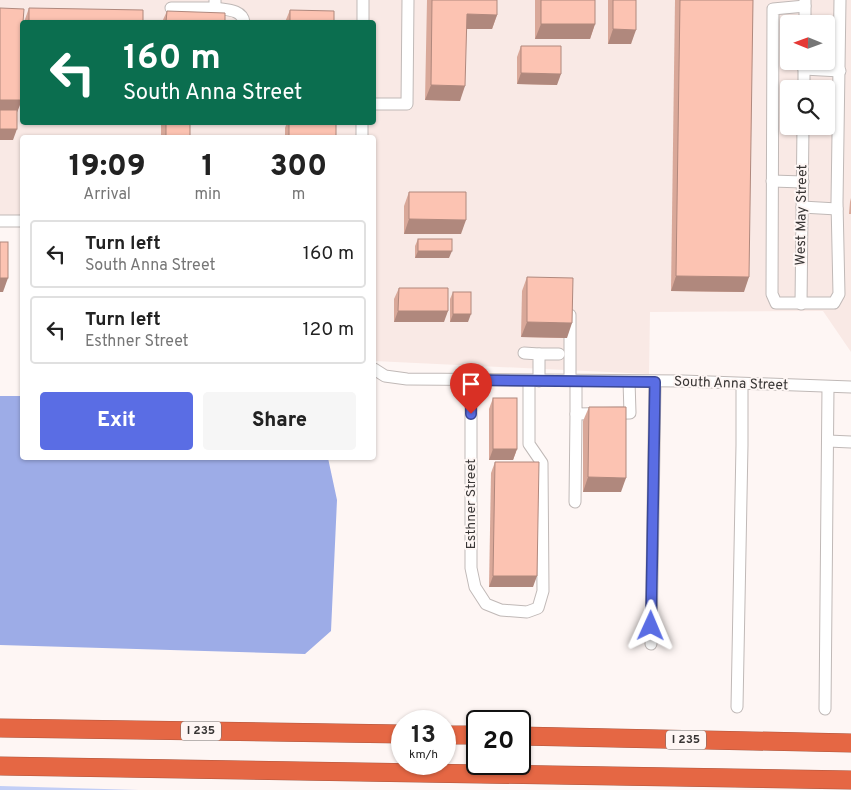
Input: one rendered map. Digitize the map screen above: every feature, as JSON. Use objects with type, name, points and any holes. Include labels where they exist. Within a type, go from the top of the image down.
[{"type":"highway","name":"I 235","points":[[0,728],[391,734]]},
{"type":"highway","name":"I 235","points":[[531,736],[851,744]]},
{"type":"highway","points":[[0,766],[851,780]]},
{"type":"street","points":[[363,0],[363,20]]},
{"type":"street","points":[[376,104],[407,104],[408,0]]},
{"type":"street","points":[[805,3],[773,8],[772,294],[776,303],[834,303],[839,294],[837,209],[840,0]]},
{"type":"street","points":[[171,8],[215,4],[236,11],[244,20]]},
{"type":"street","points":[[834,70],[840,71]]},
{"type":"street","name":"West May Street","points":[[800,304],[804,135]]},
{"type":"street","points":[[772,181],[803,182]]},
{"type":"street","points":[[802,207],[837,209]]},
{"type":"street","points":[[0,221],[20,221]]},
{"type":"street","points":[[570,304],[576,414],[575,502]]},
{"type":"street","points":[[524,353],[559,354]]},
{"type":"street","points":[[534,380],[539,354]]},
{"type":"street","name":"South Anna Street","points":[[376,370],[385,376],[407,378],[629,382],[683,381],[851,387]]},
{"type":"street","name":"Esthner Street","points":[[471,380],[471,568],[475,588],[486,604],[501,610],[527,612],[538,608],[544,591],[542,463],[529,444],[534,380]]},
{"type":"street","points":[[576,414],[630,413],[629,382]]},
{"type":"street","points":[[651,644],[655,382]]},
{"type":"street","points":[[737,707],[742,384]]},
{"type":"street","points":[[825,709],[828,387]]},
{"type":"street","points":[[828,441],[851,442]]},
{"type":"shaded area","points":[[0,0],[363,0],[363,20],[20,20],[20,125],[362,125],[362,135],[20,135],[20,219],[0,219]]},
{"type":"shaded area","points":[[366,0],[851,0],[851,352],[823,311],[650,312],[649,374],[376,361],[376,135],[367,135],[367,125],[376,125],[376,20],[366,20]]},
{"type":"shaded area","points":[[0,396],[20,396],[20,460],[328,460],[337,500],[331,631],[305,654],[0,645]]},
{"type":"shaded area","points":[[0,786],[139,790],[0,790]]},
{"type":"building","points":[[432,0],[497,0],[497,15],[467,14],[465,86],[431,85]]},
{"type":"building","points":[[541,0],[595,0],[595,24],[541,24]]},
{"type":"building","points":[[613,0],[636,0],[636,30],[613,29]]},
{"type":"building","points":[[680,0],[753,0],[749,277],[676,276]]},
{"type":"building","points":[[0,8],[24,9],[23,20],[20,20],[20,100],[0,100]]},
{"type":"building","points":[[29,8],[143,10],[143,20],[29,20]]},
{"type":"building","points":[[290,10],[334,11],[334,20],[290,20]]},
{"type":"building","points":[[167,11],[225,13],[225,20],[166,20]]},
{"type":"building","points":[[521,46],[561,46],[561,74],[521,73]]},
{"type":"building","points":[[0,110],[17,110],[17,129],[0,129]]},
{"type":"building","points":[[166,125],[190,125],[190,135],[166,135]]},
{"type":"building","points":[[289,125],[336,125],[336,135],[289,135]]},
{"type":"building","points":[[409,192],[466,192],[466,220],[409,219]]},
{"type":"building","points":[[418,239],[452,239],[452,251],[418,251]]},
{"type":"building","points":[[0,242],[8,242],[8,278],[0,278]]},
{"type":"building","points":[[527,277],[573,278],[572,323],[527,322]]},
{"type":"building","points":[[399,288],[448,288],[448,311],[398,311]]},
{"type":"building","points":[[453,292],[471,292],[471,314],[453,314]]},
{"type":"building","points":[[493,398],[517,398],[517,449],[493,449]]},
{"type":"building","points":[[589,407],[626,407],[626,478],[588,477]]},
{"type":"building","points":[[495,462],[539,462],[537,576],[493,576]]},
{"type":"route","points":[[471,414],[471,380],[655,382],[651,626]]}]
